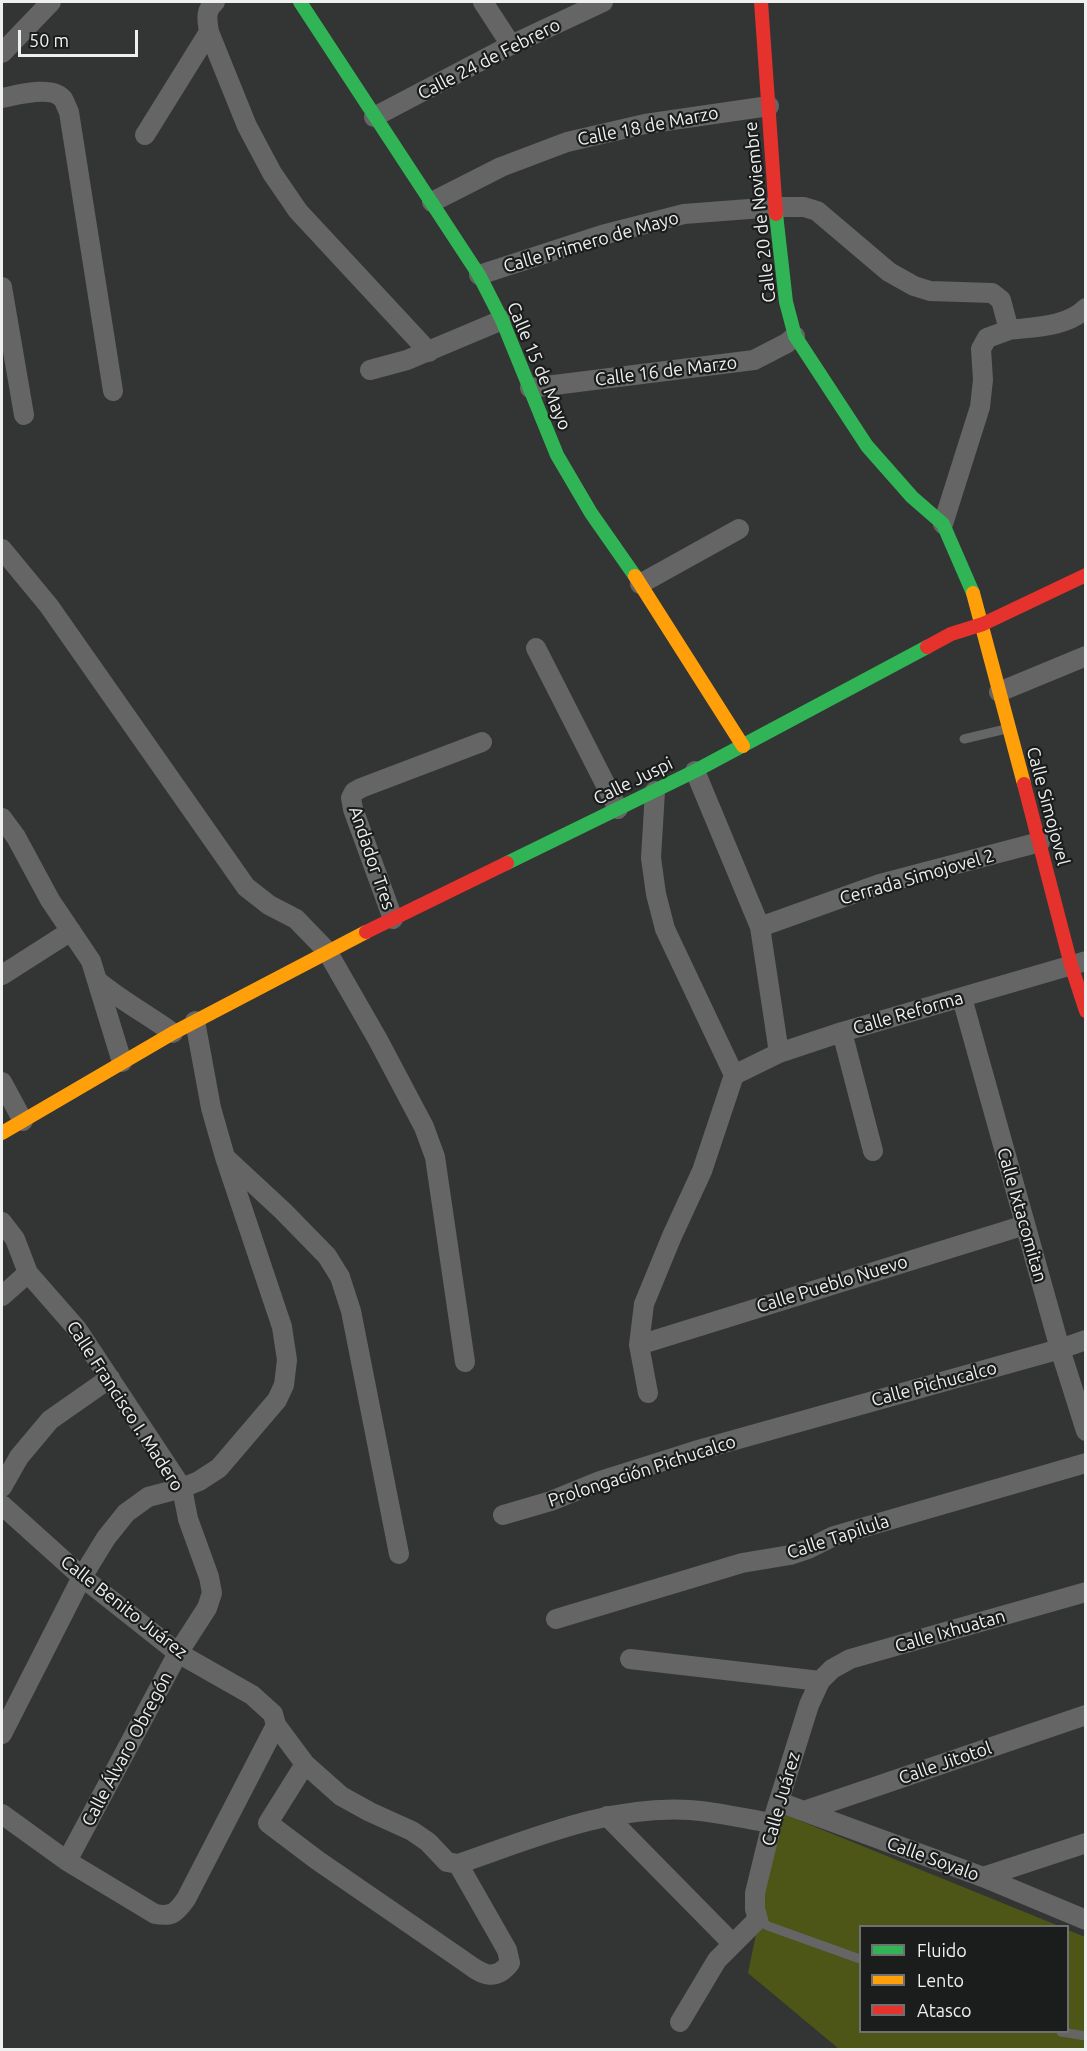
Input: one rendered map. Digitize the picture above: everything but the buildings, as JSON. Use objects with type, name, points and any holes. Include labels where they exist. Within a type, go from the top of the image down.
[{"type":"street","points":[[2,53],[51,2]]},
{"type":"street","points":[[215,2],[206,16],[209,33],[247,126],[272,173],[298,211],[429,352]]},
{"type":"street","name":"Calle 15 de Mayo","points":[[300,2],[479,275],[502,320],[558,455],[591,513],[640,584],[743,746]]},
{"type":"street","points":[[483,2],[511,45]]},
{"type":"street","name":"Calle 24 de Febrero","points":[[374,117],[511,45],[575,8],[603,2]]},
{"type":"street","name":"Calle 20 de Noviembre","points":[[761,2],[775,207],[786,302],[795,336],[867,446],[912,497],[943,524],[984,613]]},
{"type":"street","points":[[145,135],[209,33]]},
{"type":"street","points":[[2,98],[46,91],[54,92],[62,98],[69,112],[113,391]]},
{"type":"street","name":"Calle 18 de Marzo","points":[[432,201],[501,167],[567,142],[645,124],[768,106]]},
{"type":"street","name":"Calle Primero de Mayo","points":[[479,275],[602,235],[684,214],[804,207],[817,211],[889,272],[914,286],[930,291],[992,293],[1001,300],[1009,330]]},
{"type":"street","points":[[2,287],[24,415]]},
{"type":"street","points":[[943,524],[980,406],[983,380],[981,349],[987,338],[1009,330],[1042,326],[1069,319],[1086,308]]},
{"type":"street","points":[[370,370],[429,352],[502,320]]},
{"type":"street","name":"Calle 16 de Marzo","points":[[530,388],[754,360],[787,343],[795,336]]},
{"type":"street","points":[[640,584],[739,529]]},
{"type":"street","points":[[2,549],[49,606],[246,887],[269,905],[296,919],[327,951],[378,1040],[424,1127],[435,1157],[465,1362]]},
{"type":"street","name":"Calle Juspi","points":[[2,1133],[173,1033],[327,951],[695,771],[951,634],[984,613],[1086,575]]},
{"type":"street","name":"Calle Simojovel","points":[[984,613],[999,692],[1040,842],[1078,963],[1086,1011]]},
{"type":"street","points":[[536,648],[618,809]]},
{"type":"street","points":[[999,692],[1086,656]]},
{"type":"street","name":"Andador Tres","points":[[393,919],[353,809],[351,798],[354,792],[482,742]]},
{"type":"street","points":[[695,771],[760,927],[779,1053]]},
{"type":"street","points":[[648,1393],[639,1345],[645,1304],[672,1236],[702,1171],[734,1075],[665,929],[656,894],[651,858],[655,791]]},
{"type":"street","points":[[2,818],[9,841],[91,961],[122,1062]]},
{"type":"street","name":"Cerrada Simojovel 2","points":[[760,927],[880,884],[1040,842]]},
{"type":"street","points":[[2,975],[71,932]]},
{"type":"street","name":"Calle Reforma","points":[[734,1075],[779,1053],[842,1032],[1078,963]]},
{"type":"street","points":[[99,982],[123,1001],[150,1016],[173,1033]]},
{"type":"street","name":"Calle Ixtacomitan","points":[[962,998],[1060,1349],[1086,1431]]},
{"type":"street","points":[[2,1734],[82,1577],[106,1538],[126,1513],[147,1497],[182,1488],[199,1481],[219,1468],[277,1400],[284,1385],[287,1360],[282,1327],[211,1108],[195,1021]]},
{"type":"street","points":[[842,1032],[873,1151]]},
{"type":"street","points":[[2,1082],[23,1121]]},
{"type":"street","points":[[225,1157],[320,1249],[340,1277],[351,1311],[399,1554]]},
{"type":"street","name":"Calle Francisco I. Madero","points":[[2,1222],[15,1239],[28,1273],[77,1329],[182,1488],[188,1519],[209,1577],[212,1593],[207,1608]]},
{"type":"street","name":"Calle Pueblo Nuevo","points":[[639,1345],[1025,1225]]},
{"type":"street","points":[[2,1296],[28,1273]]},
{"type":"street","name":"Calle Pichucalco","points":[[781,1426],[1086,1340]]},
{"type":"street","points":[[2,1487],[19,1457],[50,1420],[110,1378]]},
{"type":"street","name":"Prolongación Pichucalco","points":[[503,1515],[551,1502],[600,1481],[781,1426]]},
{"type":"street","name":"Calle Tapilula","points":[[556,1619],[742,1563],[790,1555],[834,1536],[1086,1463]]},
{"type":"street","name":"Calle Benito Juárez","points":[[2,1505],[82,1577],[178,1653],[252,1695],[273,1714],[276,1725],[305,1764],[341,1796],[412,1831],[428,1842],[447,1862],[458,1864]]},
{"type":"street","name":"Calle Ixhuatan","points":[[820,1681],[832,1669],[850,1659],[1086,1592]]},
{"type":"street","name":"Calle Álvaro Obregón","points":[[67,1861],[178,1653],[207,1608]]},
{"type":"street","points":[[630,1659],[820,1681]]},
{"type":"street","name":"Calle Juárez","points":[[758,1918],[755,1909],[755,1893],[772,1823],[808,1705],[820,1681]]},
{"type":"street","name":"Calle Jitotol","points":[[804,1811],[1086,1715]]},
{"type":"street","points":[[2,1814],[67,1861],[154,1914],[168,1916],[177,1912],[186,1899],[276,1725]]},
{"type":"street","points":[[305,1764],[268,1823],[316,1860],[458,1957],[481,1972],[492,1976],[504,1972],[510,1963],[507,1950],[458,1864],[568,1826],[607,1816],[640,1811],[691,1810],[772,1823]]},
{"type":"street","name":"Calle Soyalo","points":[[779,1802],[983,1877],[1086,1920]]},
{"type":"street","points":[[607,1816],[732,1943]]},
{"type":"street","points":[[983,1877],[1086,1843]]},
{"type":"street","points":[[680,2022],[717,1960],[758,1918]]},
{"type":"lane","points":[[964,740],[1009,729]]},
{"type":"lane","points":[[758,1918],[768,1926],[859,1958]]},
{"type":"lane","points":[[1069,2033],[1086,2036]]},
{"type":"green space","points":[[781,1813],[1057,1925],[859,1925],[859,2033],[1069,2033],[1069,1930],[1085,1937],[1085,2049],[839,2049],[748,1973]]},
{"type":"traffic: fast","points":[[300,2],[479,275],[502,320],[557,455],[591,513],[635,576]]},
{"type":"traffic: fast","points":[[776,214],[786,302],[795,336],[867,446],[912,497],[943,524],[973,593]]},
{"type":"traffic: fast","points":[[507,863],[695,771],[927,647]]},
{"type":"traffic: slow","points":[[635,576],[743,746]]},
{"type":"traffic: slow","points":[[973,593],[1024,784]]},
{"type":"traffic: slow","points":[[2,1133],[173,1033],[366,932]]},
{"type":"traffic: jam","points":[[761,2],[776,214]]},
{"type":"traffic: jam","points":[[927,647],[951,634],[983,624],[1086,575]]},
{"type":"traffic: jam","points":[[1024,784],[1071,965],[1086,1011]]},
{"type":"traffic: jam","points":[[366,932],[507,863]]}]
